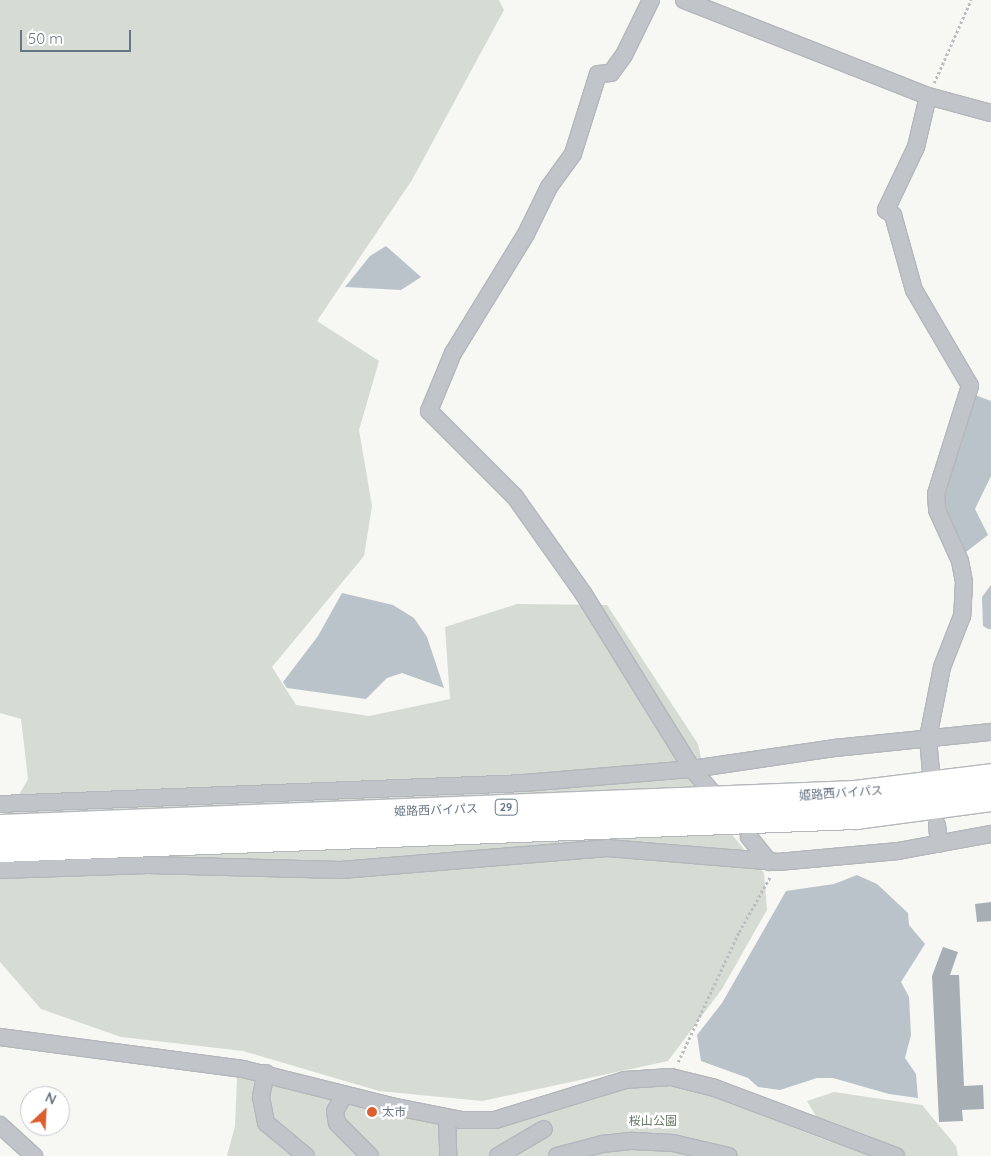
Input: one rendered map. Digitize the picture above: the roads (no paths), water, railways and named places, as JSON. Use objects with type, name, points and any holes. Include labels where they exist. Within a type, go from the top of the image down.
[{"type":"highway","name":"姫路西バイパス","points":[[10,837],[855,794],[991,776]]},
{"type":"highway","name":"姫路西バイパス","points":[[10,837],[846,817],[991,798]]},
{"type":"street","points":[[651,0],[624,55],[611,73],[598,74],[573,154],[549,187],[526,234],[453,353],[430,411],[515,497],[584,593],[692,769],[710,790]]},
{"type":"street","points":[[684,0],[928,96],[991,113]]},
{"type":"street","points":[[928,96],[916,147],[886,210],[893,215],[914,290],[970,386],[936,494],[937,510],[960,561],[964,582],[962,616],[942,667],[928,738],[932,770]]},
{"type":"street","points":[[0,804],[524,783],[692,769],[928,738],[991,732]]},
{"type":"street","points":[[937,825],[939,844]]},
{"type":"street","points":[[0,870],[148,865],[341,870],[608,848],[773,862],[939,844],[991,834]]},
{"type":"street","points":[[749,837],[773,862]]},
{"type":"street","points":[[0,1037],[266,1073],[344,1095],[447,1118],[496,1120],[625,1080],[670,1077],[715,1088],[896,1156]]},
{"type":"street","points":[[266,1073],[261,1097],[266,1123],[306,1156]]},
{"type":"street","points":[[344,1095],[334,1111],[336,1123],[364,1154]]},
{"type":"street","points":[[447,1118],[448,1156]]},
{"type":"street","points":[[0,1125],[34,1156]]},
{"type":"street","points":[[498,1156],[544,1129]]},
{"type":"street","points":[[557,1156],[602,1144],[632,1141],[673,1142],[729,1156]]},
{"type":"place","name":"太市","points":[[372,1112]]},
{"type":"park label","name":"桜山公園","points":[[653,1121]]}]
